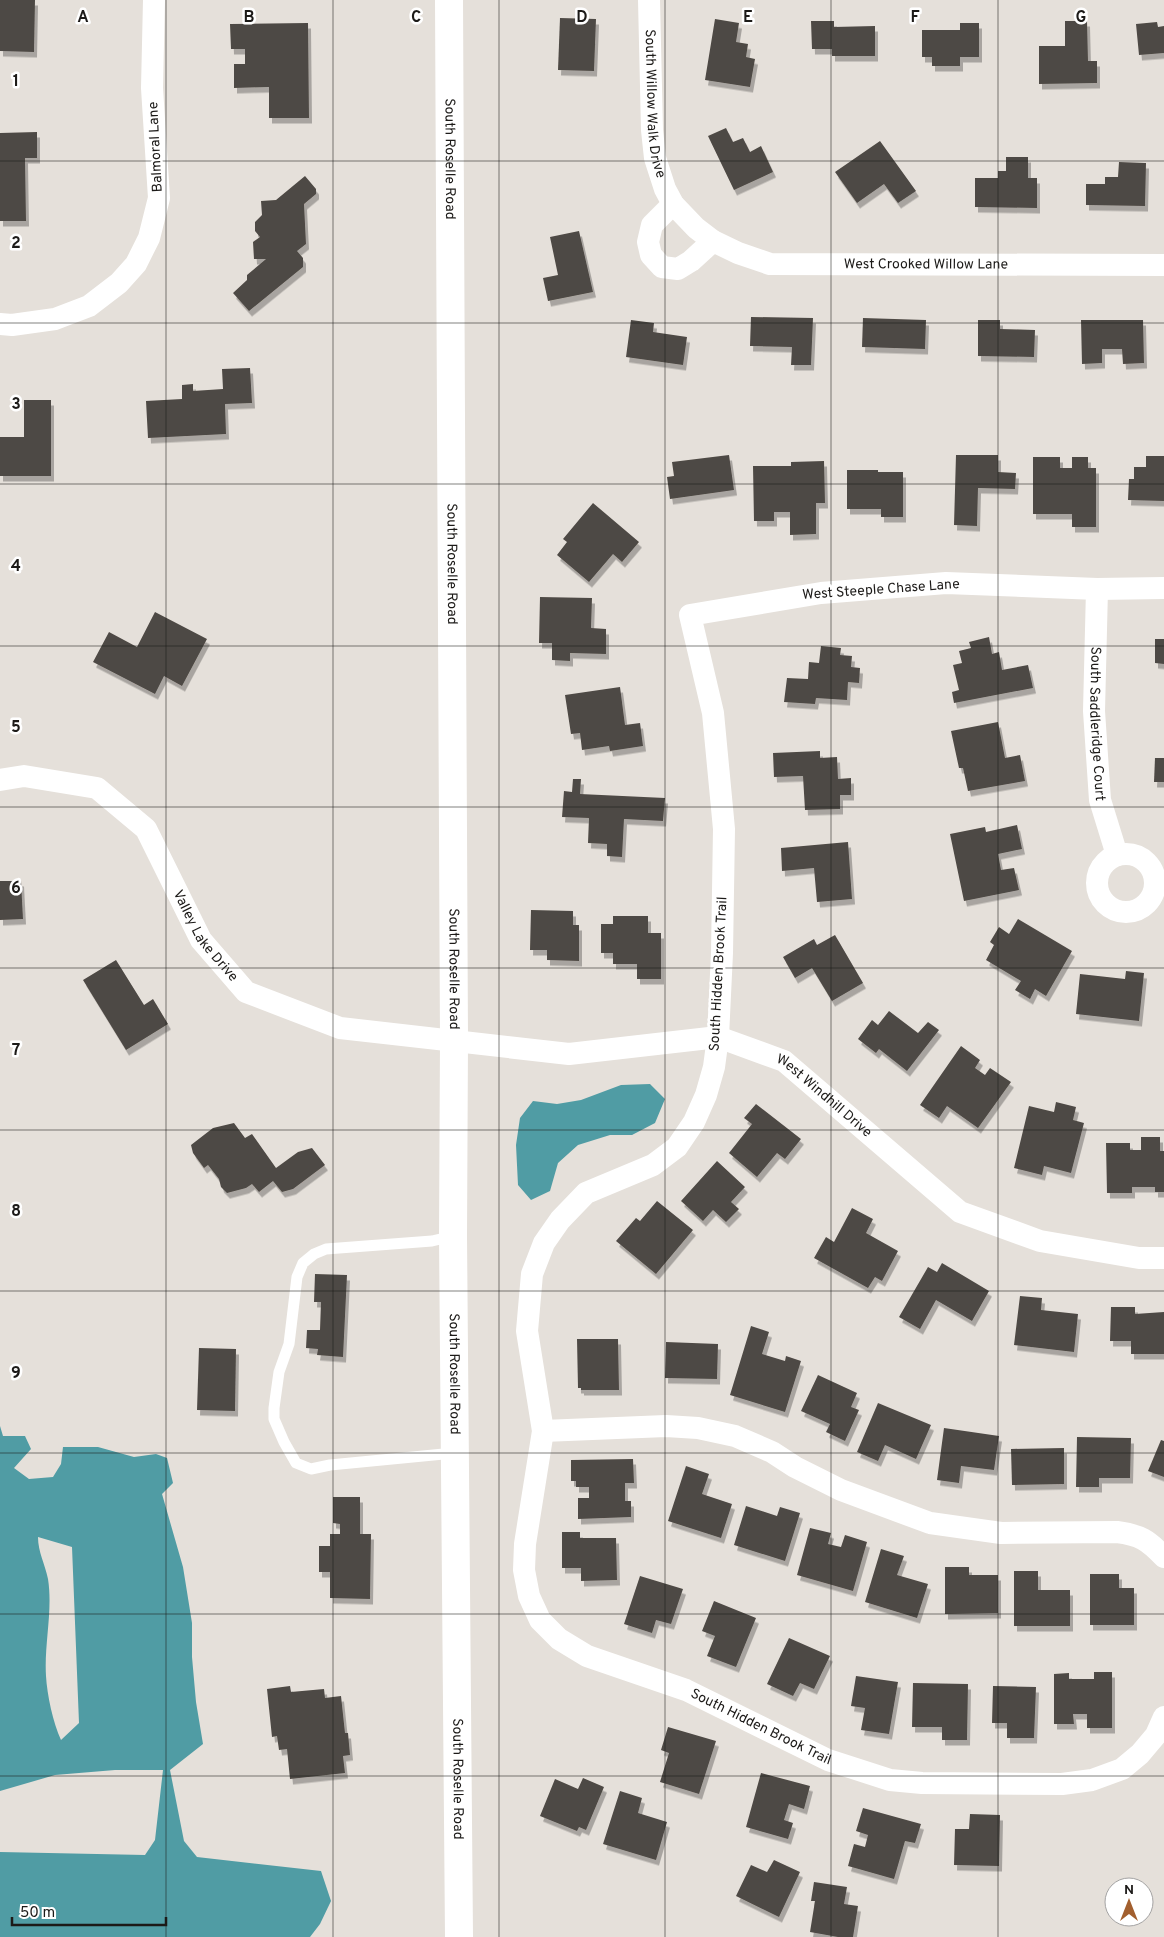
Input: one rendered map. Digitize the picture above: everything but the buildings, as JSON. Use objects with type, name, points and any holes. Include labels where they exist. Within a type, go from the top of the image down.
[{"type":"main road","name":"South Roselle Road","points":[[449,0],[454,1040],[452,1236],[459,1937]]},
{"type":"street","name":"Balmoral Lane","points":[[0,324],[12,325],[55,319],[89,306],[119,283],[136,264],[149,238],[158,198],[152,88],[154,0]]},
{"type":"street","name":"South Willow Walk Drive","points":[[650,0],[652,130],[655,158],[665,189],[673,204],[704,235]]},
{"type":"street","points":[[673,204],[652,225],[648,242],[651,255],[662,267],[678,269],[691,261],[704,235]]},
{"type":"street","name":"West Crooked Willow Lane","points":[[704,235],[738,253],[770,264],[1164,266]]},
{"type":"street","name":"West Steeple Chase Lane","points":[[690,615],[821,593],[946,583],[1097,589],[1164,588]]},
{"type":"street","name":"South Saddleridge Court","points":[[1097,589],[1094,711],[1100,800],[1117,856]]},
{"type":"street","name":"South Hidden Brook Trail","points":[[690,615],[713,713],[724,830],[718,1037],[714,1067],[706,1095],[694,1122],[677,1147],[653,1165],[586,1193],[560,1220],[544,1243],[532,1274],[527,1332],[543,1431],[525,1544],[524,1570],[529,1596],[540,1620],[559,1639],[588,1656],[686,1690],[828,1760],[890,1780],[922,1783],[1062,1784],[1092,1780],[1122,1769],[1140,1754],[1156,1735],[1164,1717]]},
{"type":"street","name":"Valley Lake Drive","points":[[0,780],[24,776],[97,788],[146,829],[201,940],[246,992],[340,1028],[454,1040]]},
{"type":"street","name":"West Windhill Drive","points":[[454,1040],[569,1054],[718,1037],[784,1061],[960,1212],[1040,1241],[1139,1258],[1164,1258]]},
{"type":"street","points":[[543,1431],[666,1426],[698,1428],[735,1436],[772,1452],[795,1467],[842,1490],[930,1523],[1001,1533],[1117,1532],[1135,1534],[1150,1542],[1164,1557]]},
{"type":"lane","points":[[452,1236],[432,1241],[326,1249],[314,1254],[303,1263],[297,1278],[289,1344],[279,1372],[274,1419],[296,1463],[311,1468],[454,1454]]},
{"type":"water","points":[[650,1084],[665,1099],[655,1123],[632,1135],[610,1135],[578,1145],[558,1163],[550,1191],[531,1200],[518,1185],[516,1145],[520,1118],[533,1101],[557,1104],[581,1100],[621,1085]]},
{"type":"water","points":[[0,1426],[3,1436],[25,1436],[31,1449],[14,1468],[29,1479],[53,1477],[61,1464],[63,1447],[98,1447],[134,1457],[156,1454],[167,1458],[173,1483],[162,1494],[183,1567],[192,1623],[192,1657],[196,1702],[203,1744],[170,1770],[184,1841],[197,1857],[321,1871],[331,1901],[320,1924],[310,1937],[0,1937],[0,1852],[145,1855],[155,1840],[163,1770],[115,1770],[55,1775],[0,1791]],"holes":[[[38,1537],[72,1547],[79,1723],[61,1740],[53,1717],[47,1683],[49,1591]]]}]
